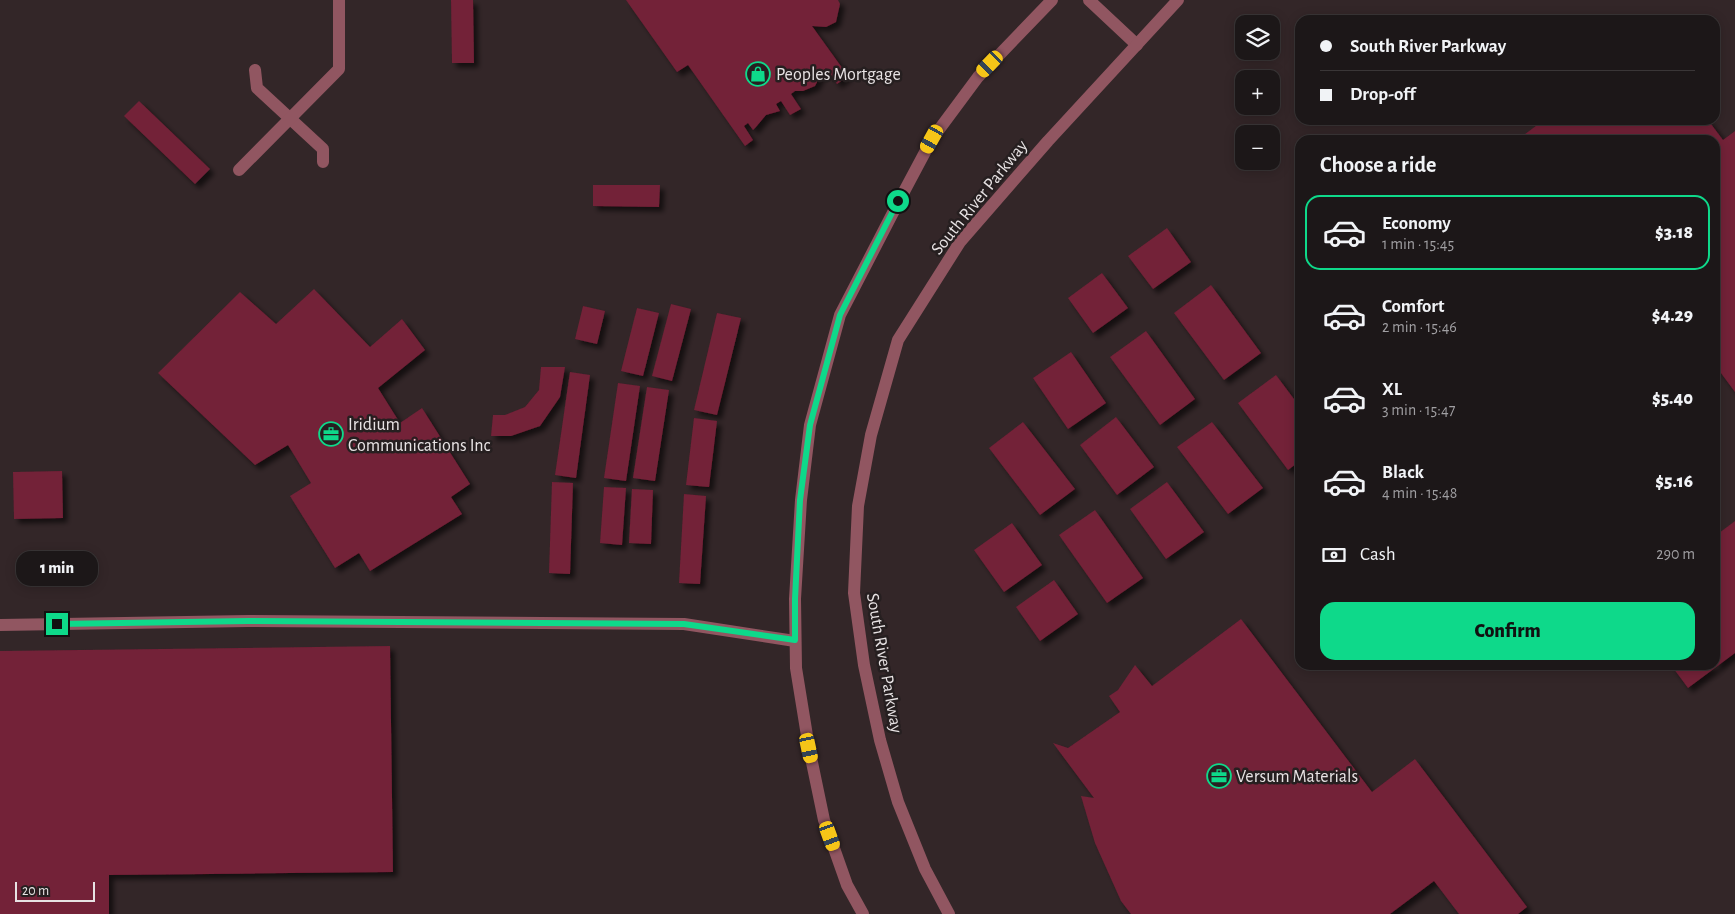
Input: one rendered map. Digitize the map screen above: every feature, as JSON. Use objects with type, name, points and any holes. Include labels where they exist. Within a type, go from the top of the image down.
[{"type":"street","points":[[239,170],[339,69],[339,0]]},
{"type":"street","points":[[863,914],[847,885],[824,820],[809,748],[796,668],[795,599],[800,500],[810,425],[840,315],[932,139],[978,77],[1052,0]]},
{"type":"street","points":[[1089,0],[1137,45]]},
{"type":"street","name":"South River Parkway","points":[[949,914],[925,869],[898,802],[880,740],[864,665],[854,594],[858,506],[871,435],[898,340],[960,242],[1048,141],[1178,0]]},
{"type":"street","points":[[256,70],[257,88],[322,149],[322,162]]},
{"type":"street","points":[[0,625],[248,621],[684,624],[795,640]]},
{"type":"shaded area","points":[[0,0],[1735,0],[1735,914],[0,914]]},
{"type":"building","points":[[451,0],[473,0],[474,63],[452,63]]},
{"type":"building","name":"Peoples Mortgage","points":[[626,0],[838,0],[840,4],[836,22],[826,27],[812,26],[848,76],[837,84],[826,68],[815,86],[803,91],[795,91],[791,94],[801,109],[790,115],[781,101],[776,104],[780,111],[766,115],[753,130],[748,123],[744,126],[753,140],[745,146],[688,65],[677,72]]},
{"type":"building","points":[[139,101],[210,169],[195,184],[124,116]]},
{"type":"building","points":[[1537,125],[1712,125],[1719,135],[1524,135]]},
{"type":"building","points":[[1735,131],[1735,392],[1720,372],[1720,136],[1723,140]]},
{"type":"building","points":[[593,185],[660,185],[659,207],[593,206]]},
{"type":"building","points":[[1167,228],[1191,262],[1153,289],[1128,256]]},
{"type":"building","points":[[1102,273],[1128,308],[1093,333],[1068,298]]},
{"type":"building","points":[[1211,285],[1261,353],[1224,380],[1174,313]]},
{"type":"building","name":"Iridium Communications Inc","points":[[314,289],[370,347],[402,319],[425,350],[378,388],[400,423],[422,408],[470,484],[451,497],[462,514],[370,571],[359,553],[335,568],[290,496],[311,483],[288,445],[255,465],[158,373],[240,292],[276,324]]},
{"type":"building","points":[[671,304],[691,309],[672,381],[652,376]]},
{"type":"building","points":[[583,306],[605,311],[597,344],[575,339]]},
{"type":"building","points":[[637,308],[659,313],[643,376],[621,371]]},
{"type":"building","points":[[717,313],[741,318],[717,415],[694,410]]},
{"type":"building","points":[[1146,331],[1195,399],[1160,425],[1110,357]]},
{"type":"building","points":[[1071,352],[1106,403],[1068,429],[1033,378]]},
{"type":"building","points":[[541,367],[565,367],[560,397],[540,426],[511,436],[491,436],[493,415],[505,415],[525,407],[539,390]]},
{"type":"building","points":[[570,372],[590,375],[576,478],[555,475]]},
{"type":"building","points":[[1276,375],[1295,400],[1295,465],[1288,470],[1238,403]]},
{"type":"building","points":[[618,383],[640,386],[626,481],[604,478]]},
{"type":"building","points":[[647,387],[669,390],[655,481],[633,478]]},
{"type":"building","points":[[1116,417],[1154,467],[1117,495],[1080,445]]},
{"type":"building","points":[[694,418],[717,421],[709,487],[686,485]]},
{"type":"building","points":[[1023,422],[1075,489],[1040,515],[989,448]]},
{"type":"building","points":[[1212,422],[1263,488],[1228,514],[1177,447]]},
{"type":"building","points":[[62,471],[63,518],[14,519],[13,472]]},
{"type":"building","points":[[552,482],[573,483],[570,574],[549,573]]},
{"type":"building","points":[[1167,482],[1204,532],[1166,559],[1130,509]]},
{"type":"building","points":[[604,487],[626,488],[622,545],[600,543]]},
{"type":"building","points":[[632,489],[653,490],[651,544],[629,543]]},
{"type":"building","points":[[684,494],[706,496],[700,584],[679,583]]},
{"type":"building","points":[[1095,510],[1143,578],[1107,603],[1059,535]]},
{"type":"building","points":[[1735,521],[1735,653],[1720,664],[1720,532]]},
{"type":"building","points":[[1012,523],[1042,565],[1004,592],[974,550]]},
{"type":"building","points":[[1054,580],[1078,614],[1040,641],[1016,607]]},
{"type":"building","name":"Versum Materials","points":[[1241,619],[1372,792],[1415,759],[1527,907],[1518,914],[1459,914],[1434,881],[1390,914],[1131,914],[1121,901],[1095,843],[1081,796],[1094,798],[1053,743],[1068,748],[1120,712],[1109,696],[1118,690],[1135,665],[1152,686]]},
{"type":"building","points":[[390,646],[393,872],[109,875],[109,914],[0,914],[0,651]]},
{"type":"building","points":[[1675,670],[1712,670],[1688,688]]},
{"type":"place","name":"Peoples Mortgage","points":[[758,74]]},
{"type":"place","name":"Iridium Communications Inc","points":[[331,434]]},
{"type":"place","name":"Versum Materials","points":[[1219,776]]},
{"type":"route","points":[[57,624],[248,621],[684,624],[795,640],[800,500],[810,425],[840,315],[898,201]]}]
